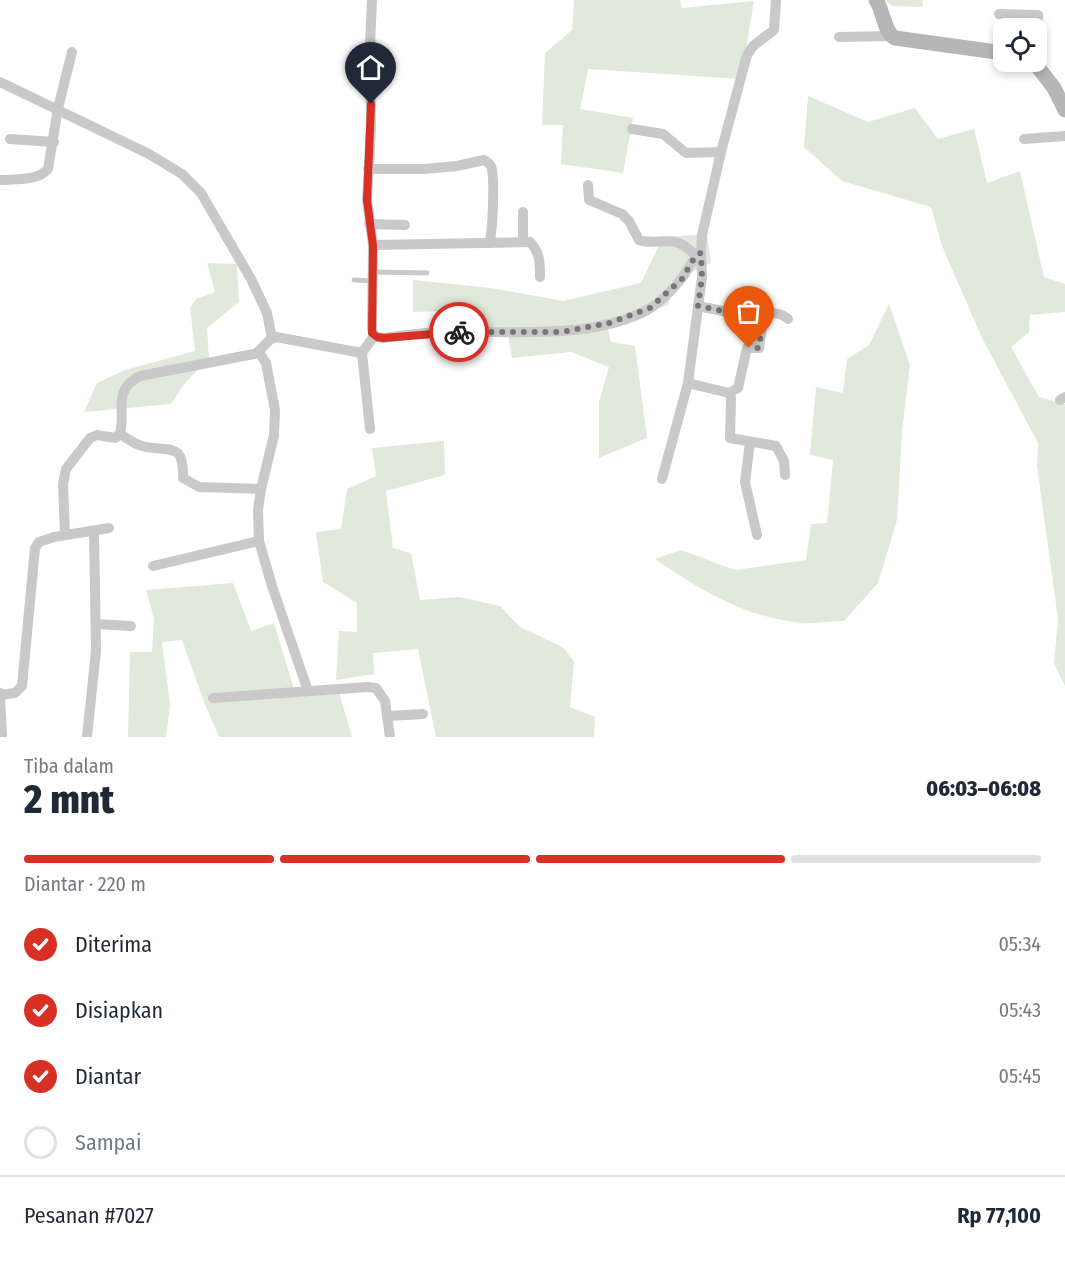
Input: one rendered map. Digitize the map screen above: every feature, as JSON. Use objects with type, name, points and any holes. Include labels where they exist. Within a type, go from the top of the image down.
[{"type":"street","points":[[372,0],[369,46],[371,128],[367,200],[373,246],[372,329],[374,336]]},
{"type":"street","points":[[374,336],[383,338],[439,332],[562,332],[609,323],[650,308],[682,279],[698,254],[721,152],[747,55],[753,46],[774,30],[776,0]]},
{"type":"street","points":[[876,0],[891,36]]},
{"type":"street","points":[[999,14],[1038,15],[1038,18]]},
{"type":"street","points":[[838,37],[891,36],[910,41],[993,52]]},
{"type":"street","points":[[0,180],[33,177],[46,172],[54,142],[58,108],[72,52]]},
{"type":"street","points":[[1042,72],[1054,88],[1065,110]]},
{"type":"street","points":[[0,82],[58,108],[149,154],[182,174],[192,183],[206,202],[251,279],[267,313],[272,338]]},
{"type":"street","points":[[632,129],[663,134],[686,153],[721,152]]},
{"type":"street","points":[[1024,139],[1065,136]]},
{"type":"street","points":[[10,139],[54,142]]},
{"type":"street","points":[[368,169],[424,169],[457,166],[484,160],[490,164],[492,169],[493,200],[489,243]]},
{"type":"street","points":[[588,185],[589,200],[622,214],[629,221],[639,240],[650,243],[676,242],[698,254],[702,277],[688,383],[662,479]]},
{"type":"street","points":[[523,212],[523,241]]},
{"type":"street","points":[[369,224],[405,225]]},
{"type":"street","points":[[373,246],[530,242],[540,258],[540,277]]},
{"type":"street","points":[[698,306],[763,319]]},
{"type":"street","points":[[688,383],[729,393],[738,388],[747,348],[759,348],[763,319],[776,313],[783,314],[788,319]]},
{"type":"street","points":[[370,429],[362,353],[374,336]]},
{"type":"street","points":[[120,434],[123,390],[131,380],[153,373],[259,352],[272,338],[282,337],[362,353]]},
{"type":"street","points":[[259,352],[266,363],[275,410],[274,435],[261,489],[257,522],[259,541],[308,691]]},
{"type":"street","points":[[729,393],[731,398],[730,438],[776,446],[784,461],[785,475]]},
{"type":"street","points":[[120,434],[142,446],[176,452],[184,462],[183,478],[196,486],[261,489]]},
{"type":"street","points":[[65,535],[63,484],[66,469],[90,438],[98,435],[114,438],[120,434]]},
{"type":"street","points":[[750,442],[746,482],[757,535]]},
{"type":"street","points":[[2,737],[0,694],[15,693],[22,686],[35,548],[45,539],[109,528]]},
{"type":"street","points":[[87,737],[96,651],[94,531]]},
{"type":"street","points":[[153,566],[259,541]]},
{"type":"street","points":[[96,624],[132,626]]},
{"type":"street","points":[[213,698],[376,688],[385,701],[390,737]]},
{"type":"street","points":[[388,716],[423,714]]},
{"type":"lane","points":[[354,280],[373,276],[427,273]]},
{"type":"shaded area","points":[[574,0],[680,0],[682,8],[754,1],[741,79],[588,69],[580,109],[633,118],[623,173],[561,164],[563,125],[542,125],[545,53],[572,30]]},
{"type":"shaded area","points":[[885,0],[923,0],[922,7],[892,6]]},
{"type":"shaded area","points":[[808,96],[868,122],[915,108],[938,139],[974,129],[987,183],[1020,171],[1044,277],[1065,284],[1065,312],[1030,315],[1029,332],[1011,347],[1039,397],[1065,404],[1065,686],[1054,663],[1058,619],[1037,466],[1038,443],[982,338],[942,246],[931,207],[842,181],[804,147]]},
{"type":"shaded area","points":[[707,234],[711,263],[671,282],[669,305],[606,321],[611,342],[635,346],[647,438],[599,458],[599,402],[609,367],[571,352],[512,358],[507,328],[483,327],[476,310],[413,312],[413,280],[491,288],[563,301],[641,283],[663,237]]},
{"type":"shaded area","points":[[207,263],[237,264],[239,302],[207,328],[209,358],[185,383],[171,404],[84,412],[97,383],[125,370],[195,351],[190,308],[196,299],[215,292]]},
{"type":"shaded area","points":[[889,304],[910,365],[902,431],[897,520],[878,583],[844,621],[802,623],[781,620],[743,609],[707,592],[655,559],[681,550],[735,570],[806,560],[811,524],[827,523],[833,460],[810,455],[816,387],[843,393],[847,359],[869,345]]},
{"type":"shaded area","points":[[444,441],[445,475],[386,491],[393,548],[411,553],[420,600],[459,597],[500,606],[520,627],[564,648],[574,662],[570,707],[595,717],[594,737],[436,737],[418,649],[373,653],[374,674],[336,680],[339,631],[357,632],[357,603],[323,582],[316,532],[341,529],[347,489],[376,476],[372,448]]},
{"type":"shaded area","points":[[233,583],[251,631],[274,623],[296,696],[339,692],[352,737],[219,737],[182,640],[162,642],[170,705],[166,737],[128,737],[130,652],[152,652],[154,618],[146,590]]},
{"type":"way so far","points":[[459,332],[562,332],[629,317],[650,308],[659,301],[682,279],[696,255],[701,253],[702,277],[698,306],[763,319],[759,348],[749,348]]},
{"type":"route","points":[[371,104],[367,200],[373,246],[372,333],[374,336],[383,338],[459,332]]}]
